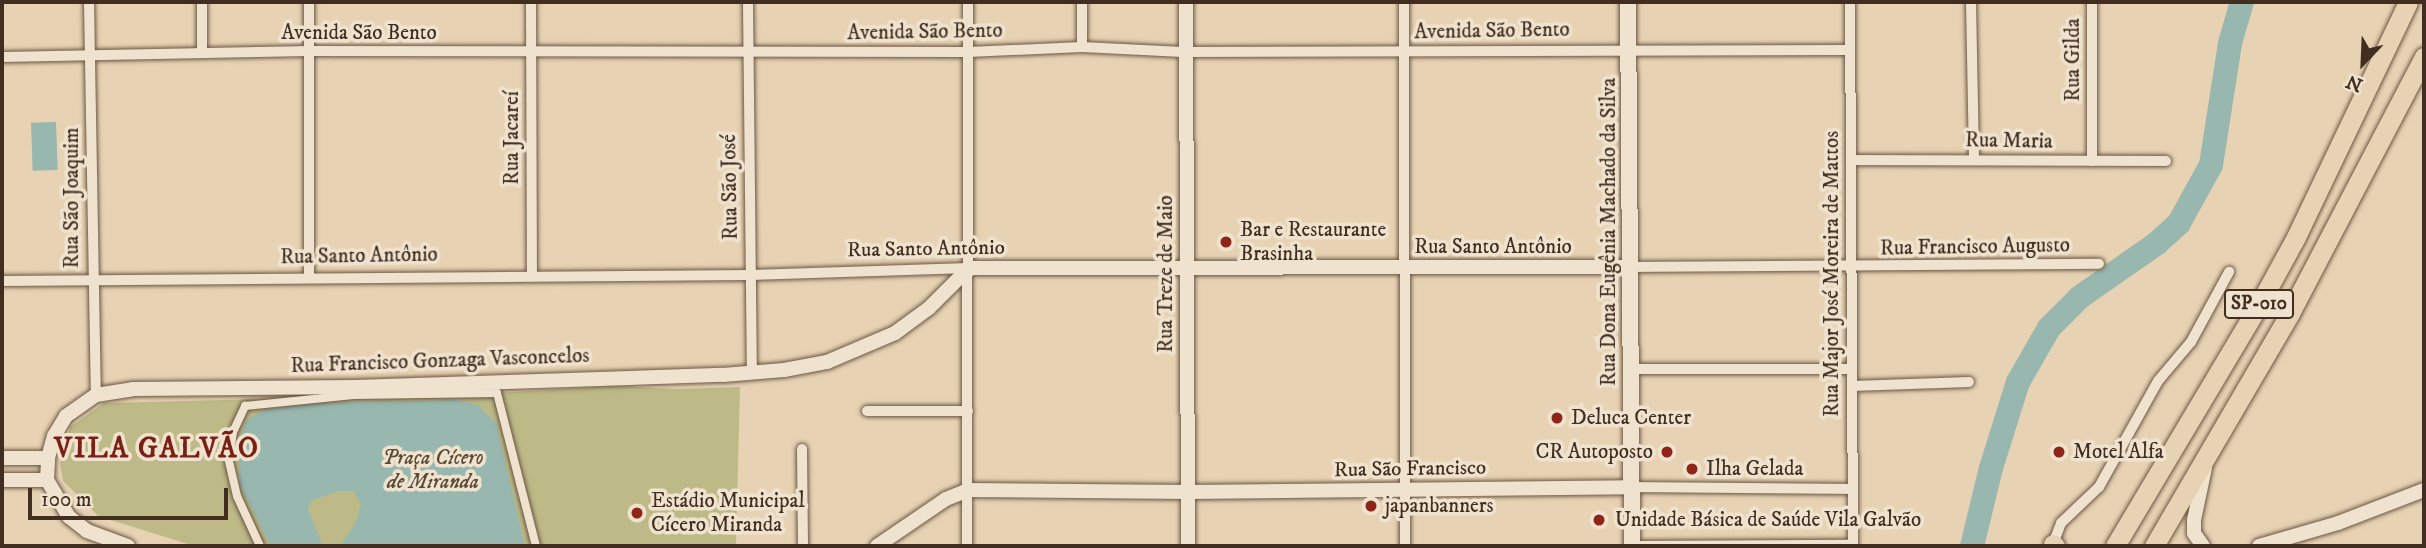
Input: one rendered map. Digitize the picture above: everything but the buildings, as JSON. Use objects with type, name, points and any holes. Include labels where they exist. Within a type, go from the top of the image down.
[{"type":"highway","name":"SP-010","points":[[2115,546],[2261,301],[2408,2]]},
{"type":"highway","name":"SP-010","points":[[2154,546],[2290,313],[2422,63]]},
{"type":"main road","name":"Rua Dona Eugênia Machado da Silva","points":[[1628,2],[1632,546]]},
{"type":"street","name":"Rua São Joaquim","points":[[89,2],[96,395]]},
{"type":"street","points":[[202,2],[202,53]]},
{"type":"street","points":[[309,2],[309,277]]},
{"type":"street","name":"Rua Jacareí","points":[[531,2],[532,275]]},
{"type":"street","name":"Rua São José","points":[[748,2],[752,373]]},
{"type":"street","points":[[967,546],[968,2]]},
{"type":"street","points":[[1082,2],[1082,47]]},
{"type":"street","name":"Rua Treze de Maio","points":[[1186,2],[1188,546]]},
{"type":"street","points":[[1404,2],[1405,546]]},
{"type":"street","name":"Rua Major José Moreira de Mattos","points":[[1850,2],[1853,545]]},
{"type":"street","points":[[1971,2],[1974,159]]},
{"type":"street","name":"Rua Gilda","points":[[2092,2],[2092,161]]},
{"type":"street","name":"Avenida São Bento","points":[[2,57],[309,51],[747,54],[968,52],[1082,47],[1186,52],[1849,50]]},
{"type":"street","name":"Rua Maria","points":[[1850,160],[2166,161]]},
{"type":"street","name":"Rua Francisco Augusto","points":[[1851,268],[2099,264]]},
{"type":"street","name":"Rua Santo Antônio","points":[[2,281],[750,275],[969,268],[1851,268]]},
{"type":"street","name":"Rua Francisco Gonzaga Vasconcelos","points":[[47,480],[48,458],[54,436],[66,416],[96,395],[133,388],[355,387],[752,373],[827,362],[884,338],[929,308],[969,268]]},
{"type":"street","points":[[2054,545],[2061,523],[2099,487],[2158,381],[2192,342],[2229,272]]},
{"type":"street","points":[[1630,369],[1852,369]]},
{"type":"street","points":[[1852,386],[1969,382]]},
{"type":"street","points":[[260,546],[237,496],[229,460],[233,432],[245,406],[353,395],[498,393],[536,546]]},
{"type":"street","points":[[867,411],[968,411]]},
{"type":"street","points":[[802,449],[803,546]]},
{"type":"street","points":[[2203,546],[2194,533],[2194,520],[2209,451]]},
{"type":"street","points":[[2,458],[48,458]]},
{"type":"street","points":[[23,458],[29,469],[23,479]]},
{"type":"street","points":[[2,480],[47,480],[69,517],[105,539],[128,546]]},
{"type":"street","name":"Rua São Francisco","points":[[968,490],[1189,492],[1632,487],[1852,489]]},
{"type":"street","points":[[877,546],[946,499],[968,490]]},
{"type":"street","points":[[2259,546],[2338,523],[2424,490]]},
{"type":"street","points":[[1638,546],[1853,545]]},
{"type":"green space","name":"Praça Cícero de Miranda","points":[[617,386],[677,389],[740,387],[736,546],[194,546],[98,516],[63,481],[60,463],[70,427],[104,403],[497,393]]},
{"type":"water","points":[[56,122],[58,170],[33,171],[31,123]]},
{"type":"water","points":[[456,400],[478,405],[496,423],[525,546],[340,546],[355,524],[361,505],[354,491],[338,491],[311,501],[308,510],[323,546],[271,546],[240,486],[238,442],[247,420],[274,404]]},
{"type":"waterway","points":[[1972,546],[1991,468],[2018,382],[2049,328],[2080,297],[2156,244],[2179,223],[2211,165],[2230,43],[2242,2]]},
{"type":"place","name":"Bar e Restaurante Brasinha","points":[[1226,242]]},
{"type":"place","name":"Deluca Center","points":[[1557,418]]},
{"type":"place","name":"CR Autoposto","points":[[1667,452]]},
{"type":"place","name":"Motel Alfa","points":[[2059,452]]},
{"type":"place","name":"Ilha Gelada","points":[[1692,469]]},
{"type":"place","name":"japanbanners","points":[[1371,506]]},
{"type":"place","name":"Estádio Municipal Cícero Miranda","points":[[637,513]]},
{"type":"place","name":"Unidade Básica de Saúde Vila Galvão","points":[[1599,520]]},
{"type":"district","name":"VILA GALVÃO","points":[[157,449]]}]
